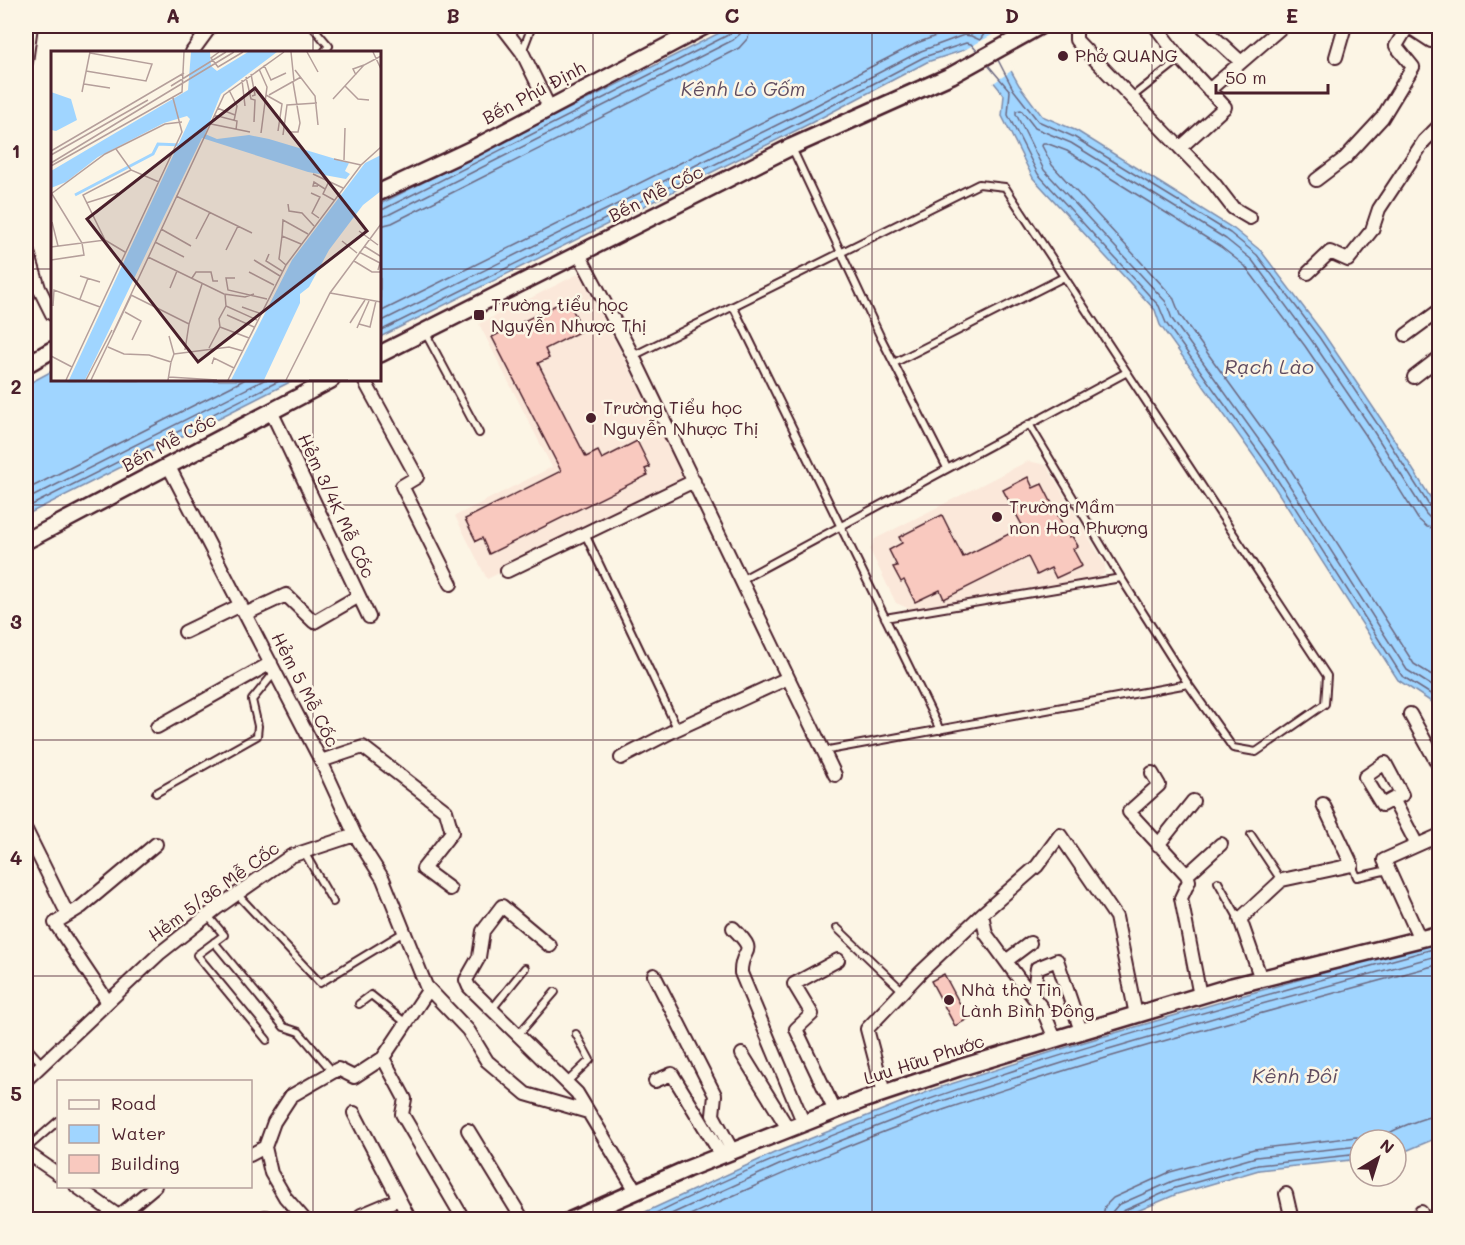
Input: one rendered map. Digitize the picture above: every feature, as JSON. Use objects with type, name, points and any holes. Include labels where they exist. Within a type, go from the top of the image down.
[{"type":"street","points":[[26,63],[30,26]]},
{"type":"street","points":[[193,51],[211,26]]},
{"type":"street","points":[[502,26],[522,52],[549,107]]},
{"type":"street","name":"Bến Phú Định","points":[[381,192],[476,147],[705,26]]},
{"type":"street","name":"Bến Mễ Cốc","points":[[381,354],[791,147],[952,75],[1040,26]]},
{"type":"street","points":[[1076,26],[1076,40],[1213,182],[1233,208],[1250,218]]},
{"type":"street","points":[[1155,26],[1180,58],[1225,107],[1180,148]]},
{"type":"street","points":[[1202,26],[1241,62]]},
{"type":"street","points":[[1209,90],[1283,26]]},
{"type":"street","points":[[1336,57],[1345,26]]},
{"type":"street","points":[[1316,180],[1345,158],[1382,118],[1413,67],[1396,46],[1407,28],[1431,41],[1440,28]]},
{"type":"street","points":[[1308,273],[1330,252],[1348,260],[1372,230],[1379,210],[1424,141],[1440,125]]},
{"type":"street","points":[[26,246],[39,288],[51,312]]},
{"type":"street","points":[[579,254],[633,356],[835,775]]},
{"type":"street","points":[[1406,335],[1440,310]]},
{"type":"street","points":[[26,365],[51,351]]},
{"type":"street","points":[[1414,376],[1440,357]]},
{"type":"street","name":"Bến Mễ Cốc","points":[[26,541],[329,381]]},
{"type":"street","points":[[365,381],[417,477],[402,486],[450,584]]},
{"type":"street","name":"Hẻm 3/4K Mễ Cốc","points":[[271,411],[369,617]]},
{"type":"street","name":"Hẻm 5 Mễ Cốc","points":[[168,465],[321,760],[355,835],[383,879],[426,986],[468,1030],[487,1061],[526,1094],[588,1112]]},
{"type":"street","points":[[507,571],[694,481]]},
{"type":"street","points":[[185,632],[286,595],[314,622],[359,596]]},
{"type":"street","points":[[157,727],[273,668]]},
{"type":"street","points":[[621,758],[677,729],[788,678]]},
{"type":"street","points":[[1410,714],[1440,768]]},
{"type":"street","points":[[321,760],[363,747],[446,812],[452,832],[423,869],[450,889]]},
{"type":"street","points":[[1152,773],[1159,785],[1129,812],[1189,881],[1181,898],[1200,996]]},
{"type":"street","points":[[1393,799],[1417,845]]},
{"type":"street","points":[[1158,845],[1193,801]]},
{"type":"street","points":[[1262,979],[1240,919],[1282,880],[1352,865],[1323,804]]},
{"type":"street","points":[[26,830],[68,915]]},
{"type":"street","name":"Hẻm 5/36 Mễ Cốc","points":[[26,1080],[160,953],[207,915],[291,856],[355,835]]},
{"type":"street","points":[[884,1093],[867,1029],[982,914],[1037,866],[1060,835],[1116,917],[1136,1015]]},
{"type":"street","points":[[1420,939],[1384,860],[1440,835]]},
{"type":"street","points":[[108,1002],[55,923],[81,907],[156,844]]},
{"type":"street","points":[[1186,876],[1221,844]]},
{"type":"street","points":[[550,946],[502,906],[483,932],[479,957],[466,980],[469,987],[577,1093],[636,1191]]},
{"type":"street","points":[[982,914],[986,934],[1042,1008],[1054,1039]]},
{"type":"street","points":[[733,928],[748,946],[741,973],[804,1124]]},
{"type":"street","name":"Lưu Hữu Phước","points":[[571,1220],[727,1154],[884,1093],[1200,996],[1440,934]]},
{"type":"street","points":[[1006,961],[1030,943]]},
{"type":"street","points":[[835,1111],[796,1029],[812,1014],[794,984],[838,960]]},
{"type":"street","points":[[1033,997],[1037,968],[1057,960],[1081,1031]]},
{"type":"street","points":[[654,975],[714,1095],[713,1115],[727,1154]]},
{"type":"street","points":[[305,1220],[285,1197],[271,1173],[265,1147],[274,1122],[291,1096],[338,1069],[354,1077],[383,1058],[429,990]]},
{"type":"street","points":[[742,1054],[789,1130]]},
{"type":"street","points":[[383,1058],[405,1100],[402,1114],[464,1220]]},
{"type":"street","points":[[655,1081],[672,1074],[727,1154]]},
{"type":"street","points":[[354,1113],[410,1220]]},
{"type":"street","points":[[468,1130],[523,1220]]},
{"type":"street","points":[[252,1154],[265,1147]]},
{"type":"street","points":[[26,1150],[57,1173]]},
{"type":"street","points":[[79,1188],[121,1218],[154,1188]]},
{"type":"street","points":[[1286,1194],[1292,1220]]},
{"type":"street","points":[[361,1215],[399,1199]]},
{"type":"lane","points":[[312,26],[329,46],[325,51]]},
{"type":"lane","points":[[522,52],[532,26]]},
{"type":"lane","points":[[1391,26],[1407,28]]},
{"type":"lane","points":[[1131,98],[1180,58]]},
{"type":"lane","points":[[791,147],[947,468]]},
{"type":"lane","points":[[633,356],[979,184],[1005,187],[1327,676],[1325,704],[1256,752],[1233,748],[1188,684],[1121,578],[1029,424]]},
{"type":"lane","points":[[894,363],[1064,277]]},
{"type":"lane","points":[[26,293],[39,288]]},
{"type":"lane","points":[[733,306],[940,730]]},
{"type":"lane","points":[[425,332],[479,433]]},
{"type":"lane","points":[[741,580],[1127,372]]},
{"type":"lane","points":[[585,534],[677,729]]},
{"type":"lane","points":[[885,618],[1121,578]]},
{"type":"lane","points":[[156,793],[257,736],[258,726],[252,700],[273,668]]},
{"type":"lane","points":[[823,751],[1188,684]]},
{"type":"lane","points":[[1251,835],[1282,880]]},
{"type":"lane","points":[[304,852],[333,902]]},
{"type":"lane","points":[[1352,865],[1357,877],[1389,870]]},
{"type":"lane","points":[[1218,882],[1240,919]]},
{"type":"lane","points":[[237,894],[283,946],[320,983],[404,932]]},
{"type":"lane","points":[[207,915],[224,934],[197,955],[267,1040]]},
{"type":"lane","points":[[837,928],[903,991]]},
{"type":"lane","points":[[214,942],[284,1027],[299,1032],[333,1072]]},
{"type":"lane","points":[[492,1010],[525,968]]},
{"type":"lane","points":[[518,1035],[555,992]]},
{"type":"lane","points":[[359,1004],[371,995],[406,1024]]},
{"type":"lane","points":[[567,1082],[590,1060],[576,1034]]},
{"type":"lane","points":[[26,1046],[42,1064]]},
{"type":"lane","points":[[26,1150],[57,1122]]},
{"type":"shaded area","name":"Trường Tiểu học Nguyễn Nhược Thị","points":[[580,273],[686,479],[487,579],[455,516],[552,467],[479,324]]},
{"type":"shaded area","name":"Trường Mầm non Hoa Phượng","points":[[1028,461],[1046,465],[1105,565],[1105,573],[1099,577],[910,609],[896,603],[870,550],[875,539]]},
{"type":"water","points":[[733,26],[1022,26],[995,42],[1019,85],[1042,116],[1077,131],[1234,229],[1261,251],[1323,333],[1439,511],[1439,707],[1398,680],[1263,469],[1160,325],[1155,310],[1033,178],[1002,116],[1004,95],[967,49],[927,62],[811,123],[381,337],[381,203]]},
{"type":"water","points":[[51,372],[51,381],[292,381],[26,515],[26,385]]},
{"type":"water","name":"Kênh Đôi","points":[[1439,941],[1439,1137],[1408,1150],[1408,1128],[1348,1128],[1348,1160],[1259,1170],[1177,1194],[1119,1219],[628,1220],[774,1153],[935,1089],[1248,994]]},
{"type":"pier","points":[[1009,26],[1025,26],[999,42],[1014,69],[992,84],[966,52],[951,57]]},
{"type":"building","points":[[562,302],[565,308],[570,305],[583,330],[545,349],[549,358],[538,363],[586,457],[598,451],[602,459],[637,441],[650,467],[645,469],[648,475],[489,554],[482,538],[476,541],[465,519],[561,471],[492,337]]},
{"type":"building","points":[[1028,477],[1033,488],[1042,484],[1069,537],[1072,536],[1078,546],[1073,549],[1082,566],[1056,578],[1051,568],[1037,575],[1028,557],[944,599],[940,590],[915,602],[904,580],[901,582],[893,567],[897,566],[889,550],[902,543],[899,537],[942,515],[963,557],[1023,527],[1003,490]]},
{"type":"building","name":"Nhà thờ Tin Lành Bình Đông","points":[[944,974],[968,1019],[955,1026],[931,981]]},
{"type":"place","name":"Phở QUANG","points":[[1063,56]]},
{"type":"place","name":"Trường tiểu học Nguyễn Nhược Thị","points":[[479,315]]},
{"type":"place","name":"Trường Tiểu học Nguyễn Nhược Thị","points":[[591,418]]},
{"type":"place","name":"Trường Mầm non Hoa Phượng","points":[[997,517]]},
{"type":"place","name":"Nhà thờ Tin Lành Bình Đông","points":[[949,1000]]},
{"type":"water label","name":"Kênh Lò Gốm","points":[[743,89]]},
{"type":"water label","name":"Rạch Lào","points":[[1269,367]]}]
